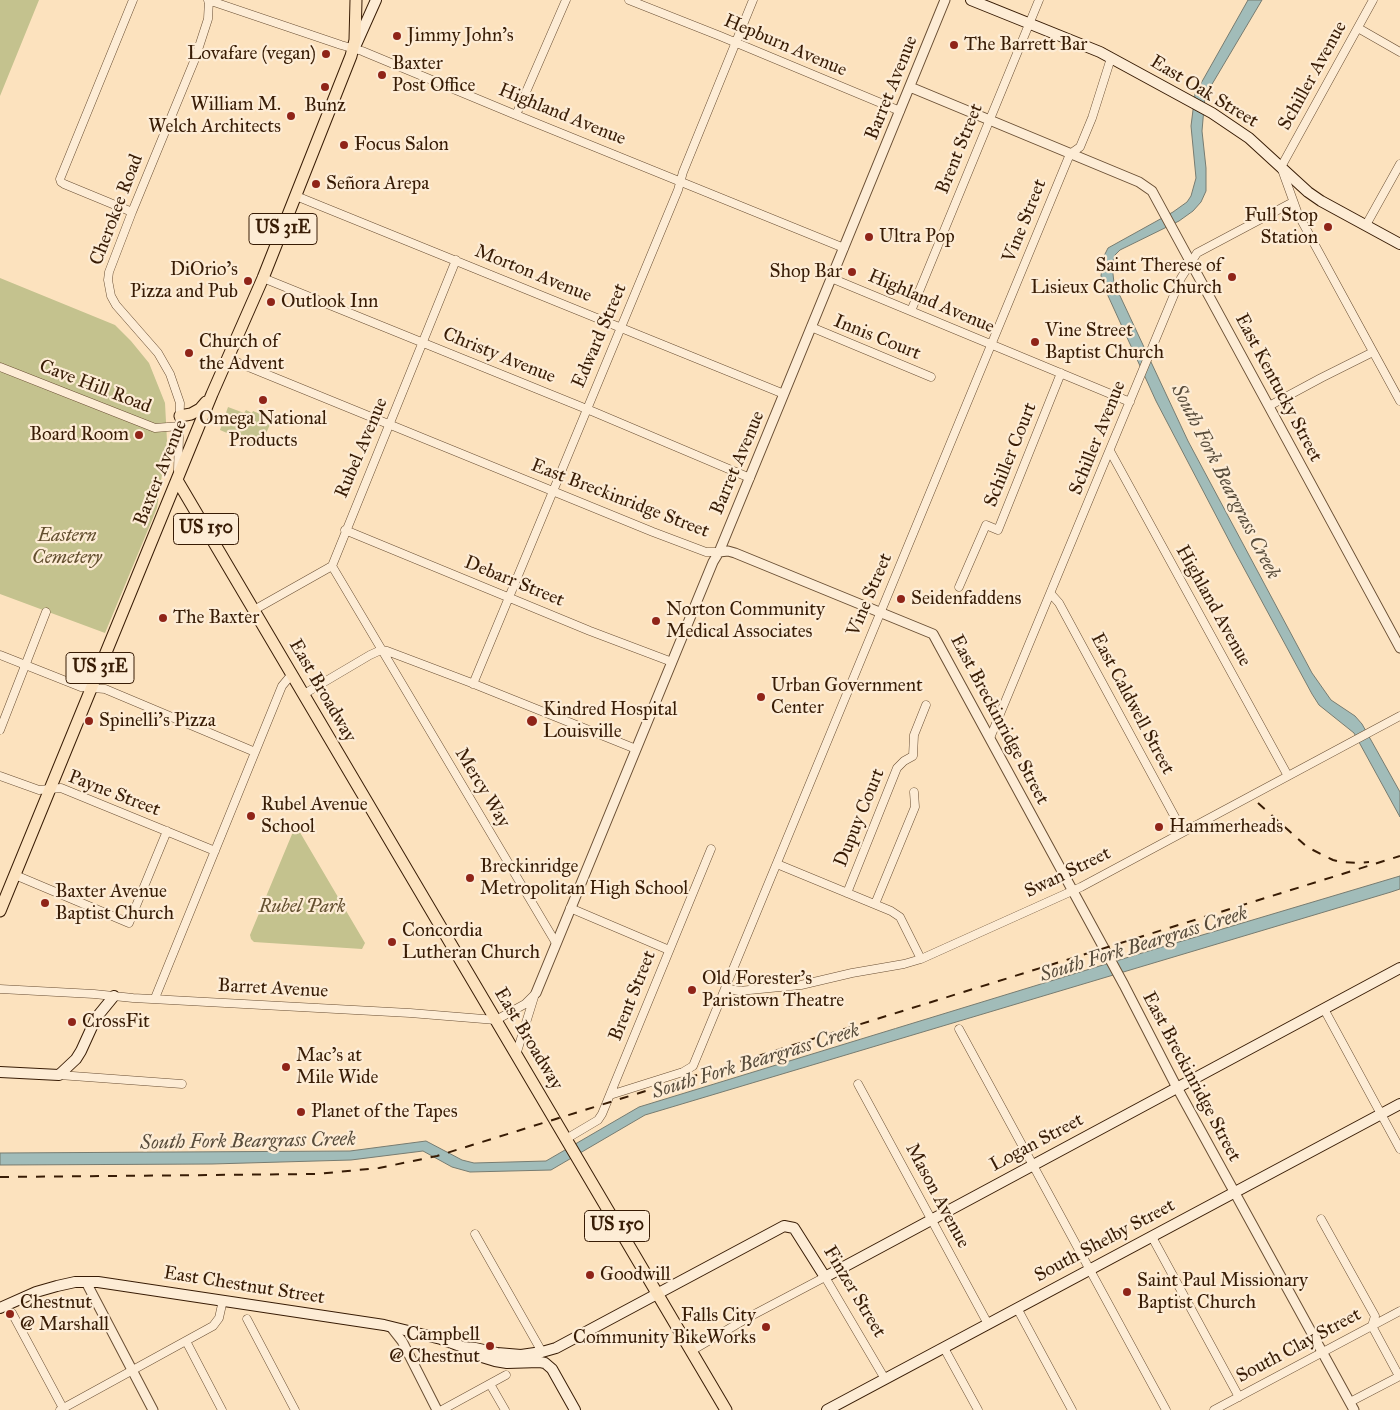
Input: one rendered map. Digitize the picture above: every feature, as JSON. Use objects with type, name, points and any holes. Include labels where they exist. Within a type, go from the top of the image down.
[{"type":"main road","name":"US 31E","points":[[354,44],[356,0]]},
{"type":"main road","name":"Baxter Avenue","points":[[0,911],[212,394],[263,278],[354,44],[376,0]]},
{"type":"main road","name":"East Oak Street","points":[[972,0],[1111,58],[1212,113],[1238,129],[1308,192],[1400,244]]},
{"type":"main road","points":[[180,421],[200,409],[212,394]]},
{"type":"main road","name":"East Broadway","points":[[177,480],[726,1410]]},
{"type":"main road","name":"Logan Street","points":[[825,1277],[1400,968]]},
{"type":"main road","points":[[0,1072],[59,1075],[82,1051],[96,1018],[114,996]]},
{"type":"main road","name":"South Shelby Street","points":[[828,1410],[1400,1104]]},
{"type":"main road","name":"Finzer Street","points":[[657,1294],[778,1229],[789,1226],[794,1228],[799,1234],[825,1277]]},
{"type":"main road","name":"East Chestnut Street","points":[[0,1308],[36,1292],[68,1283],[98,1282],[391,1327],[441,1339],[463,1347]]},
{"type":"main road","points":[[463,1347],[508,1354],[542,1352],[556,1348],[657,1294]]},
{"type":"main road","points":[[575,1410],[550,1362],[553,1357],[618,1322],[621,1313]]},
{"type":"main road","points":[[463,1347],[472,1354],[483,1358],[507,1363],[540,1362],[545,1363],[552,1369]]},
{"type":"street","points":[[132,0],[61,182],[132,212]]},
{"type":"street","name":"Highland Avenue","points":[[209,0],[354,44],[516,115],[844,248]]},
{"type":"street","name":"Cherokee Road","points":[[177,480],[180,403],[164,362],[148,341],[122,313],[113,300],[108,286],[109,272],[195,58],[208,19],[209,0]]},
{"type":"street","points":[[516,115],[566,0]]},
{"type":"street","name":"Hepburn Avenue","points":[[629,0],[900,111]]},
{"type":"street","name":"Edward Street","points":[[472,684],[510,597],[678,190],[702,124],[753,0]]},
{"type":"street","name":"Barret Avenue","points":[[516,1055],[536,993],[570,908],[713,562],[750,478],[945,0]]},
{"type":"street","name":"Brent Street","points":[[911,311],[1039,0]]},
{"type":"street","name":"Schiller Avenue","points":[[1281,167],[1373,0]]},
{"type":"street","points":[[1358,28],[1400,52]]},
{"type":"street","name":"Vine Street","points":[[610,1095],[691,1069],[1070,154],[1080,147],[1086,134],[1111,58]]},
{"type":"street","name":"East Kentucky Street","points":[[910,87],[1144,185],[1152,191],[1400,648]]},
{"type":"street","points":[[1366,225],[1400,164]]},
{"type":"street","points":[[1281,167],[1293,202],[1400,401]]},
{"type":"street","name":"Morton Avenue","points":[[296,196],[784,394]]},
{"type":"street","name":"Schiller Avenue","points":[[990,738],[1181,278],[1197,253],[1293,202]]},
{"type":"street","name":"Rubel Avenue","points":[[332,566],[456,260]]},
{"type":"street","name":"Christy Avenue","points":[[263,278],[587,409],[750,478]]},
{"type":"street","name":"Highland Avenue","points":[[831,278],[1130,402]]},
{"type":"street","name":"Innis Court","points":[[811,327],[932,378]]},
{"type":"street","points":[[1269,406],[1373,352]]},
{"type":"street","name":"East Breckinridge Street","points":[[229,359],[706,552],[728,551],[735,553],[933,634],[1073,890],[1177,1088],[1236,1192],[1352,1406]]},
{"type":"street","name":"Cave Hill Road","points":[[0,367],[155,428],[180,421]]},
{"type":"street","name":"Schiller Court","points":[[959,586],[986,525],[998,530],[1061,373]]},
{"type":"street","name":"Highland Avenue","points":[[1110,451],[1288,776]]},
{"type":"street","name":"Debarr Street","points":[[345,530],[672,662]]},
{"type":"street","points":[[254,610],[332,566]]},
{"type":"street","name":"Mercy Way","points":[[332,566],[556,943]]},
{"type":"street","name":"East Caldwell Street","points":[[1051,594],[1059,603],[1183,832]]},
{"type":"street","points":[[0,730],[46,612]]},
{"type":"street","points":[[304,694],[381,650],[398,654],[636,749]]},
{"type":"street","points":[[0,656],[81,687],[105,689],[256,752]]},
{"type":"street","points":[[155,998],[282,686],[292,674]]},
{"type":"street","name":"Dupuy Court","points":[[847,893],[897,768],[913,756],[914,735],[926,705]]},
{"type":"street","name":"Swan Street","points":[[726,988],[739,991],[801,985],[921,959],[1073,890],[1400,716]]},
{"type":"street","name":"Payne Street","points":[[0,776],[39,790],[61,788],[215,851]]},
{"type":"street","points":[[874,904],[915,807],[914,792]]},
{"type":"street","points":[[15,875],[130,923],[167,831]]},
{"type":"street","name":"Brent Street","points":[[568,1142],[600,1118],[711,849]]},
{"type":"street","points":[[777,864],[891,911],[900,917],[921,959]]},
{"type":"street","points":[[570,908],[670,950]]},
{"type":"street","name":"Barret Avenue","points":[[0,989],[496,1020],[525,1004],[536,993]]},
{"type":"street","points":[[1324,1009],[1400,1149]]},
{"type":"street","points":[[959,1029],[1166,1410]]},
{"type":"street","points":[[59,1075],[182,1084]]},
{"type":"street","name":"Mason Avenue","points":[[858,1084],[988,1324]]},
{"type":"street","points":[[1321,1219],[1375,1316],[1372,1326],[1400,1376],[1352,1406]]},
{"type":"street","points":[[475,1234],[542,1352]]},
{"type":"street","points":[[1152,1236],[1239,1397]]},
{"type":"street","name":"Logan Street","points":[[691,1351],[751,1316],[825,1277]]},
{"type":"street","name":"Finzer Street","points":[[825,1277],[886,1379]]},
{"type":"street","points":[[86,1282],[153,1410]]},
{"type":"street","points":[[12,1313],[62,1409],[186,1342],[217,1322],[223,1300]]},
{"type":"street","points":[[1017,1308],[1072,1410]]},
{"type":"street","name":"South Clay Street","points":[[1214,1410],[1400,1311]]},
{"type":"street","points":[[247,1319],[295,1410]]},
{"type":"street","points":[[391,1327],[402,1341],[437,1410]]},
{"type":"street","points":[[186,1342],[222,1410]]},
{"type":"street","points":[[944,1348],[978,1410]]},
{"type":"street","points":[[442,1410],[506,1375]]},
{"type":"street","points":[[490,1384],[505,1410]]},
{"type":"green space","points":[[0,0],[39,0],[0,96]]},
{"type":"green space","name":"Eastern Cemetery","points":[[0,278],[115,325],[149,363],[165,403],[167,441],[157,508],[105,633],[0,594]]},
{"type":"green space","points":[[228,407],[244,413],[246,410],[252,413],[253,411],[272,420],[260,447],[220,430]]},
{"type":"green space","name":"Rubel Park","points":[[295,827],[298,829],[365,943],[362,949],[254,942],[251,939],[250,935]]},
{"type":"water","name":"South Fork Beargrass Creek","points":[[1248,0],[1262,0],[1205,96],[1202,131],[1206,168],[1206,191],[1201,202],[1193,211],[1179,221],[1120,250],[1115,255],[1112,265],[1114,283],[1188,441],[1312,673],[1331,700],[1355,716],[1362,724],[1400,792],[1400,817],[1354,733],[1319,705],[1312,694],[1156,401],[1104,287],[1101,276],[1103,258],[1108,248],[1173,212],[1187,202],[1191,196],[1196,178],[1191,126],[1195,94]]},
{"type":"water","name":"South Fork Beargrass Creek","points":[[1400,876],[1400,889],[1391,892],[645,1115],[551,1170],[470,1172],[452,1167],[423,1151],[351,1160],[212,1164],[0,1165],[0,1153],[350,1151],[426,1141],[462,1160],[474,1163],[546,1161],[639,1107]]},
{"type":"railway","points":[[1258,803],[1307,847],[1341,862],[1369,862]]},
{"type":"railway","points":[[0,1177],[317,1174],[379,1168],[437,1156],[1400,856]]},
{"type":"place","name":"Jimmy John's","points":[[397,36]]},
{"type":"place","name":"The Barrett Bar","points":[[954,45]]},
{"type":"place","name":"Lovafare (vegan)","points":[[326,54]]},
{"type":"place","name":"Baxter Post Office","points":[[382,75]]},
{"type":"place","name":"Bunz","points":[[325,87]]},
{"type":"place","name":"William M. Welch Architects","points":[[291,116]]},
{"type":"place","name":"Focus Salon","points":[[344,145]]},
{"type":"place","name":"Señora Arepa","points":[[316,184]]},
{"type":"place","name":"Full Stop Station","points":[[1328,227]]},
{"type":"place","name":"Ultra Pop","points":[[869,237]]},
{"type":"place","name":"Shop Bar","points":[[852,272]]},
{"type":"place","name":"Saint Therese of Lisieux Catholic Church","points":[[1232,277]]},
{"type":"place","name":"DiOrio's Pizza and Pub","points":[[248,281]]},
{"type":"place","name":"Outlook Inn","points":[[271,302]]},
{"type":"place","name":"Vine Street Baptist Church","points":[[1035,342]]},
{"type":"place","name":"Church of the Advent","points":[[189,353]]},
{"type":"place","name":"Omega National Products","points":[[263,400]]},
{"type":"place","name":"Board Room","points":[[139,435]]},
{"type":"place","name":"Seidenfaddens","points":[[901,599]]},
{"type":"place","name":"The Baxter","points":[[163,618]]},
{"type":"place","name":"Norton Community Medical Associates","points":[[656,621]]},
{"type":"place","name":"Urban Government Center","points":[[761,697]]},
{"type":"place","name":"Spinelli's Pizza","points":[[89,721]]},
{"type":"place","name":"Kindred Hospital Louisville","points":[[532,721]]},
{"type":"place","name":"Rubel Avenue School","points":[[251,816]]},
{"type":"place","name":"Hammerheads","points":[[1159,827]]},
{"type":"place","name":"Breckinridge Metropolitan High School","points":[[470,878]]},
{"type":"place","name":"Baxter Avenue Baptist Church","points":[[45,903]]},
{"type":"place","name":"Concordia Lutheran Church","points":[[392,942]]},
{"type":"place","name":"Old Forester's Paristown Theatre","points":[[692,990]]},
{"type":"place","name":"CrossFit","points":[[72,1022]]},
{"type":"place","name":"Mac's at Mile Wide","points":[[286,1067]]},
{"type":"place","name":"Planet of the Tapes","points":[[301,1112]]},
{"type":"place","name":"Goodwill","points":[[590,1275]]},
{"type":"place","name":"Saint Paul Missionary Baptist Church","points":[[1127,1292]]},
{"type":"place","name":"Chestnut @ Marshall","points":[[10,1314]]},
{"type":"place","name":"Falls City Community BikeWorks","points":[[766,1327]]},
{"type":"place","name":"Campbell @ Chestnut","points":[[490,1346]]}]
